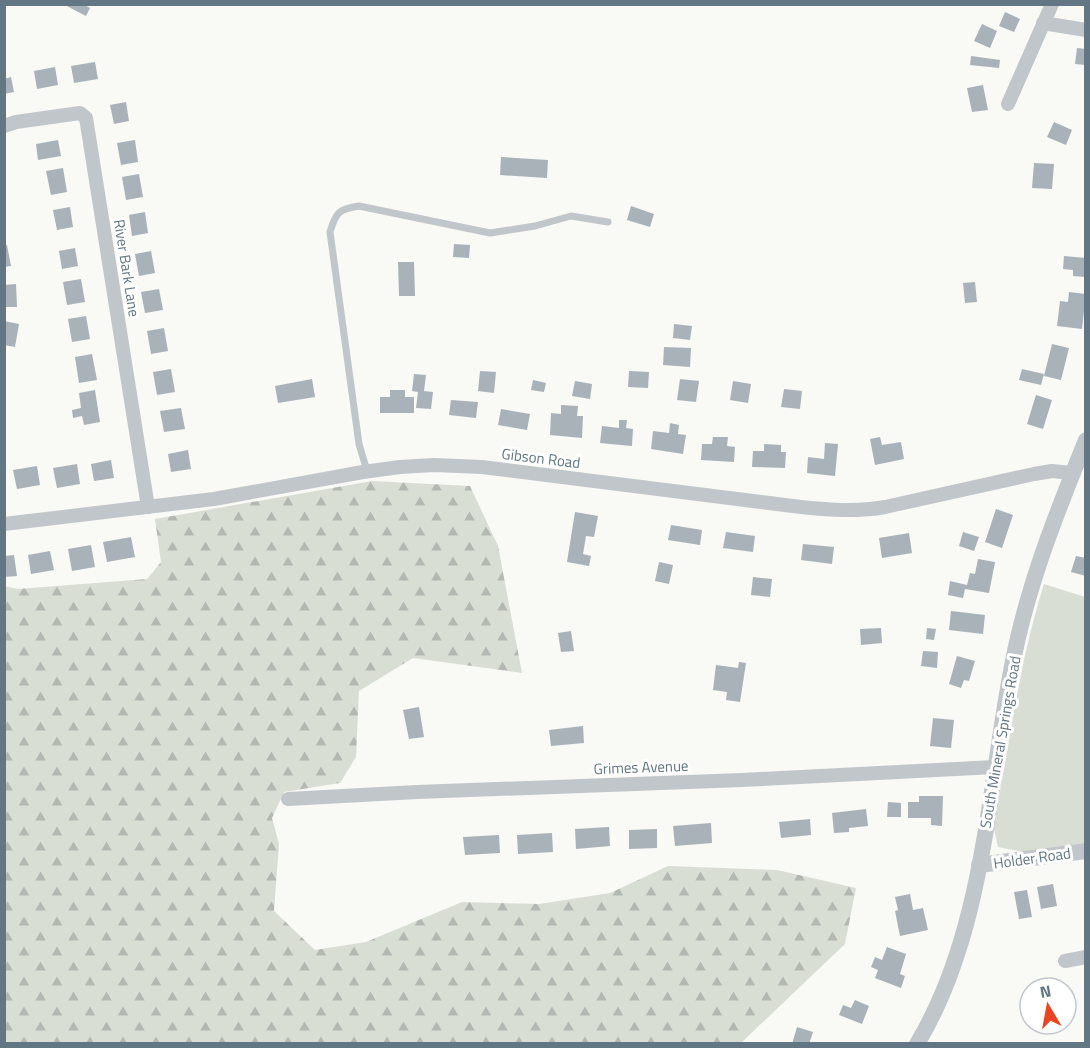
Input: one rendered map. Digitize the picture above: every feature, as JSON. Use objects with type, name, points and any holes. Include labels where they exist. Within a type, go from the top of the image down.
[{"type":"street","points":[[1008,104],[1052,4]]},
{"type":"street","points":[[1043,23],[1086,30]]},
{"type":"street","name":"River Bark Lane","points":[[4,126],[16,122],[80,113],[86,118],[148,507]]},
{"type":"street","name":"South Mineral Springs Road","points":[[917,1044],[949,974],[965,926],[979,865],[1018,639],[1035,575],[1086,440]]},
{"type":"street","name":"Gibson Road","points":[[4,524],[214,499],[367,471],[434,465],[482,467],[801,507],[845,510],[885,507],[1043,472],[1072,473]]},
{"type":"street","name":"Grimes Avenue","points":[[288,799],[733,781],[995,767]]},
{"type":"street","name":"Holder Road","points":[[979,865],[1086,851]]},
{"type":"street","points":[[1065,961],[1086,957]]},
{"type":"lane","points":[[367,471],[359,444],[330,232],[334,217],[343,209],[359,206],[490,233],[535,226],[571,216],[608,222]]},
{"type":"path","points":[[1086,990],[1086,1001]]},
{"type":"green space","points":[[372,481],[470,486],[498,546],[522,673],[413,658],[359,691],[356,757],[340,783],[284,792],[272,818],[279,844],[274,911],[315,950],[366,942],[462,902],[539,904],[610,893],[668,866],[777,870],[856,888],[845,944],[741,1043],[5,1043],[4,586],[18,589],[147,579],[161,562],[155,519]]},
{"type":"green space","points":[[1044,584],[1085,597],[1085,843],[1023,852],[998,847],[994,829],[1021,675]]},
{"type":"building","points":[[63,4],[83,4],[90,8],[86,16]]},
{"type":"building","points":[[1005,12],[1020,19],[1014,32],[999,26]]},
{"type":"building","points":[[982,24],[997,31],[990,48],[974,41]]},
{"type":"building","points":[[1077,48],[1086,49],[1086,65],[1075,64]]},
{"type":"building","points":[[971,56],[1000,60],[999,68],[970,65]]},
{"type":"building","points":[[95,62],[98,79],[74,83],[71,66]]},
{"type":"building","points":[[55,67],[58,85],[37,89],[34,71]]},
{"type":"building","points":[[11,77],[14,92],[4,94],[4,79]]},
{"type":"building","points":[[983,85],[988,110],[972,112],[967,88]]},
{"type":"building","points":[[126,102],[129,121],[114,124],[110,105]]},
{"type":"building","points":[[1054,122],[1072,130],[1066,145],[1047,137]]},
{"type":"building","points":[[58,140],[61,156],[38,160],[36,144]]},
{"type":"building","points":[[135,140],[138,162],[121,165],[117,143]]},
{"type":"building","points":[[501,157],[548,160],[547,178],[500,175]]},
{"type":"building","points":[[1034,163],[1054,164],[1052,189],[1032,188]]},
{"type":"building","points":[[63,168],[67,192],[51,195],[46,171]]},
{"type":"building","points":[[139,174],[143,197],[126,200],[122,177]]},
{"type":"building","points":[[631,206],[654,214],[650,227],[627,220]]},
{"type":"building","points":[[70,207],[73,227],[57,230],[53,210]]},
{"type":"building","points":[[145,212],[148,233],[132,236],[129,215]]},
{"type":"building","points":[[454,244],[470,245],[469,258],[453,257]]},
{"type":"building","points":[[4,245],[7,245],[11,266],[4,267]]},
{"type":"building","points":[[75,248],[78,266],[62,269],[59,251]]},
{"type":"building","points":[[151,251],[155,273],[139,276],[135,254]]},
{"type":"building","points":[[1064,256],[1086,258],[1086,277],[1073,276],[1073,270],[1063,269]]},
{"type":"building","points":[[398,262],[414,262],[415,296],[399,296]]},
{"type":"building","points":[[81,279],[85,302],[67,305],[63,282]]},
{"type":"building","points":[[975,282],[977,302],[965,303],[963,283]]},
{"type":"building","points":[[16,284],[17,307],[4,307],[4,285]]},
{"type":"building","points":[[159,289],[163,310],[145,313],[141,292]]},
{"type":"building","points":[[1069,292],[1086,294],[1082,329],[1057,326],[1060,301],[1068,302]]},
{"type":"building","points":[[86,316],[90,339],[72,342],[68,319]]},
{"type":"building","points":[[4,321],[19,324],[15,347],[4,345]]},
{"type":"building","points":[[674,324],[692,326],[690,340],[673,338]]},
{"type":"building","points":[[164,328],[168,351],[151,354],[147,331]]},
{"type":"building","points":[[1052,344],[1069,348],[1061,380],[1044,376]]},
{"type":"building","points":[[664,347],[691,348],[690,367],[663,365]]},
{"type":"building","points":[[92,354],[97,380],[79,383],[75,357]]},
{"type":"building","points":[[171,369],[175,392],[157,395],[153,372]]},
{"type":"building","points":[[1022,369],[1044,374],[1041,385],[1019,380]]},
{"type":"building","points":[[480,371],[496,372],[494,393],[478,391]]},
{"type":"building","points":[[629,371],[649,372],[648,388],[628,387]]},
{"type":"building","points":[[414,374],[426,375],[424,391],[433,392],[431,409],[416,408],[418,392],[412,391]]},
{"type":"building","points":[[312,379],[315,397],[278,403],[275,386]]},
{"type":"building","points":[[680,379],[699,381],[696,402],[677,400]]},
{"type":"building","points":[[533,380],[546,383],[544,392],[531,390]]},
{"type":"building","points":[[575,381],[592,384],[590,399],[572,396]]},
{"type":"building","points":[[733,381],[751,384],[748,403],[730,400]]},
{"type":"building","points":[[784,389],[802,391],[800,409],[781,407]]},
{"type":"building","points":[[95,390],[100,422],[84,425],[82,416],[73,418],[72,410],[81,408],[79,393]]},
{"type":"building","points":[[390,390],[405,390],[405,397],[414,397],[414,413],[380,413],[380,397],[390,397]]},
{"type":"building","points":[[1036,395],[1052,400],[1043,429],[1027,424]]},
{"type":"building","points":[[451,400],[478,402],[476,418],[449,415]]},
{"type":"building","points":[[561,405],[578,406],[577,416],[583,416],[582,438],[550,435],[551,413],[561,414]]},
{"type":"building","points":[[181,408],[185,429],[164,432],[160,411]]},
{"type":"building","points":[[501,409],[530,414],[527,430],[498,425]]},
{"type":"building","points":[[619,420],[627,420],[626,428],[633,429],[632,446],[600,443],[602,426],[619,428]]},
{"type":"building","points":[[670,423],[679,425],[678,434],[686,435],[683,454],[651,449],[653,431],[669,433]]},
{"type":"building","points":[[713,437],[728,437],[727,446],[735,447],[734,462],[701,460],[702,444],[712,444]]},
{"type":"building","points":[[880,437],[882,445],[901,442],[904,459],[875,465],[870,439]]},
{"type":"building","points":[[825,443],[838,444],[835,476],[807,473],[808,457],[824,459]]},
{"type":"building","points":[[764,444],[781,445],[781,452],[786,452],[785,468],[752,467],[753,451],[764,451]]},
{"type":"building","points":[[188,450],[191,469],[171,472],[168,454]]},
{"type":"building","points":[[111,460],[114,478],[94,481],[91,464]]},
{"type":"building","points":[[77,464],[80,484],[57,488],[53,468]]},
{"type":"building","points":[[37,466],[40,485],[17,489],[13,470]]},
{"type":"building","points":[[996,509],[1013,515],[1002,548],[985,542]]},
{"type":"building","points":[[575,512],[598,516],[594,537],[586,536],[583,554],[591,556],[589,566],[567,562]]},
{"type":"building","points":[[671,525],[702,530],[700,545],[668,540]]},
{"type":"building","points":[[726,532],[755,536],[753,552],[723,548]]},
{"type":"building","points":[[963,532],[979,537],[974,551],[959,546]]},
{"type":"building","points":[[909,533],[912,553],[882,558],[879,538]]},
{"type":"building","points":[[131,537],[135,557],[107,562],[103,542]]},
{"type":"building","points":[[803,544],[834,547],[832,564],[801,560]]},
{"type":"building","points":[[91,545],[95,567],[72,571],[68,549]]},
{"type":"building","points":[[50,551],[54,570],[31,574],[28,555]]},
{"type":"building","points":[[14,555],[17,576],[4,577],[4,556]]},
{"type":"building","points":[[1076,556],[1086,558],[1086,576],[1071,572]]},
{"type":"building","points":[[978,559],[995,562],[989,593],[965,589],[963,598],[948,595],[950,581],[967,585],[970,573],[975,574]]},
{"type":"building","points":[[659,562],[673,565],[669,584],[655,581]]},
{"type":"building","points":[[753,577],[772,579],[770,597],[751,595]]},
{"type":"building","points":[[951,611],[985,615],[983,634],[949,630]]},
{"type":"building","points":[[881,628],[882,643],[861,645],[860,629]]},
{"type":"building","points":[[927,628],[936,629],[934,640],[926,639]]},
{"type":"building","points":[[571,631],[574,651],[561,652],[558,633]]},
{"type":"building","points":[[923,651],[938,652],[937,668],[921,666]]},
{"type":"building","points":[[957,656],[975,661],[969,681],[964,680],[961,688],[949,684]]},
{"type":"building","points":[[739,662],[746,663],[740,702],[726,700],[727,692],[713,690],[716,665],[738,668]]},
{"type":"building","points":[[419,707],[424,737],[409,739],[403,710]]},
{"type":"building","points":[[933,718],[954,720],[951,748],[930,746]]},
{"type":"building","points":[[583,726],[584,743],[551,746],[549,730]]},
{"type":"building","points":[[919,796],[943,796],[942,826],[931,825],[931,818],[908,818],[908,802],[919,802]]},
{"type":"building","points":[[888,802],[901,803],[901,817],[887,817]]},
{"type":"building","points":[[866,809],[868,826],[849,828],[849,832],[834,833],[832,813]]},
{"type":"building","points":[[810,819],[811,835],[781,838],[779,822]]},
{"type":"building","points":[[711,823],[712,843],[675,846],[673,826]]},
{"type":"building","points":[[609,827],[610,846],[576,849],[575,829]]},
{"type":"building","points":[[657,829],[657,848],[629,849],[629,830]]},
{"type":"building","points":[[552,833],[553,852],[518,854],[517,835]]},
{"type":"building","points":[[499,835],[500,853],[465,855],[463,837]]},
{"type":"building","points":[[1053,884],[1057,906],[1041,909],[1037,887]]},
{"type":"building","points":[[1027,890],[1032,917],[1019,919],[1014,892]]},
{"type":"building","points":[[910,894],[913,910],[923,908],[928,930],[900,936],[895,897]]},
{"type":"building","points":[[887,947],[906,954],[900,974],[905,976],[901,988],[875,978],[878,970],[871,967],[875,957],[882,960]]},
{"type":"building","points":[[855,1000],[869,1006],[862,1024],[839,1015],[843,1005],[851,1008]]},
{"type":"building","points":[[797,1027],[813,1032],[809,1044],[792,1044]]}]
